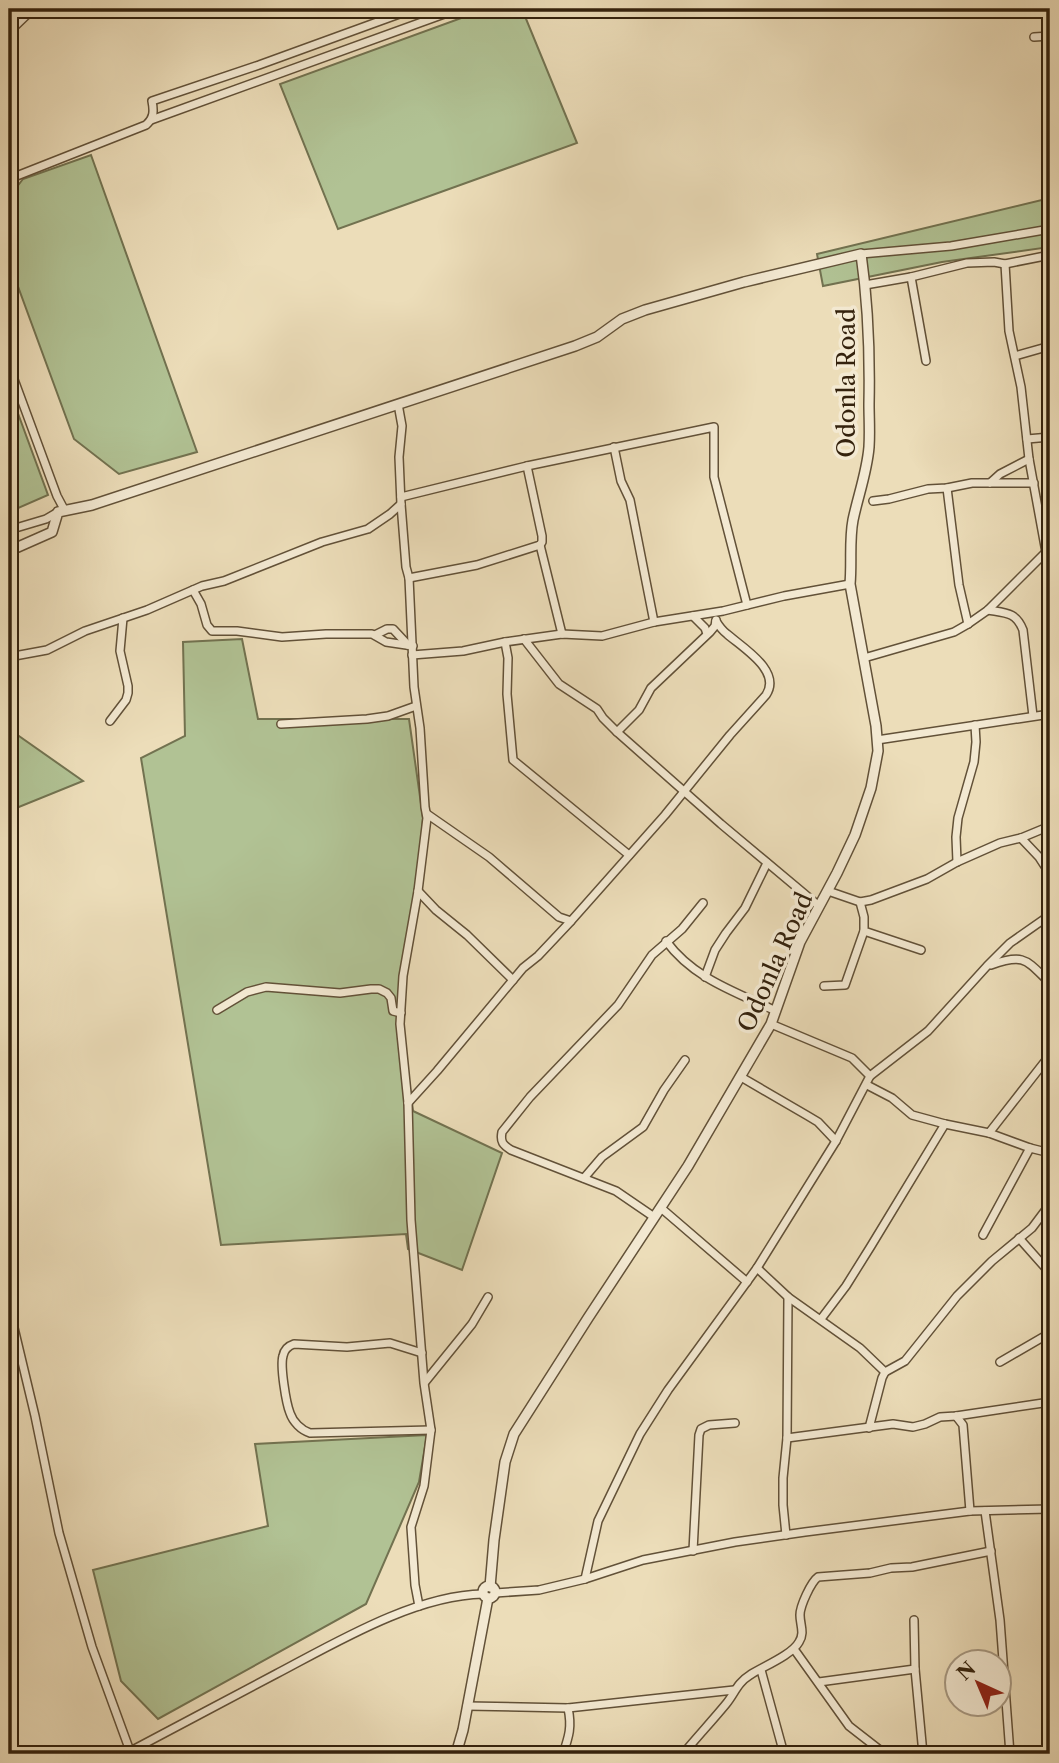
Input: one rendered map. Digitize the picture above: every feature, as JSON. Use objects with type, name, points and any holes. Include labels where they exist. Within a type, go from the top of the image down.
[{"type":"street","points":[[9,32],[33,9]]},
{"type":"street","points":[[151,120],[152,100],[259,65],[413,9]]},
{"type":"street","points":[[9,179],[146,125],[151,120],[458,9]]},
{"type":"street","points":[[1034,37],[1050,36]]},
{"type":"street","points":[[9,530],[582,343],[597,337],[622,319],[645,310],[744,282],[861,254],[951,246],[1050,229]]},
{"type":"street","name":"Odonla Road","points":[[456,1754],[489,1593],[505,1462],[514,1434],[688,1166],[771,1024],[800,942],[855,835],[872,788],[878,751],[877,740],[850,584],[850,543],[869,447],[865,285],[861,254]]},
{"type":"street","points":[[865,285],[967,263],[1005,264],[1050,255]]},
{"type":"street","points":[[864,658],[954,632],[968,624],[988,610],[1048,550],[1029,459],[1021,387],[1009,331],[1005,264]]},
{"type":"street","points":[[911,277],[926,361]]},
{"type":"street","points":[[1015,356],[1050,346]]},
{"type":"street","points":[[9,366],[62,512],[52,532],[9,551]]},
{"type":"street","points":[[398,404],[402,426],[399,457],[402,520],[409,578],[410,645],[421,728],[427,814],[418,891],[403,976],[400,1024],[408,1103],[411,1220],[424,1383],[431,1430],[424,1486],[411,1527],[419,1606]]},
{"type":"street","points":[[9,657],[36,654],[85,631],[147,610],[202,586],[224,581],[322,542],[368,529],[390,514],[401,500],[527,466],[714,427],[714,477],[747,605]]},
{"type":"street","points":[[1027,439],[1050,437]]},
{"type":"street","points":[[614,447],[621,481],[630,500],[654,622]]},
{"type":"street","points":[[989,483],[1029,459]]},
{"type":"street","points":[[527,466],[542,536],[540,545],[562,634]]},
{"type":"street","points":[[873,501],[972,483],[1034,483]]},
{"type":"street","points":[[947,488],[959,585],[968,624]]},
{"type":"street","points":[[390,514],[402,520]]},
{"type":"street","points":[[409,578],[477,565],[540,545]]},
{"type":"street","points":[[412,655],[463,651],[562,634],[601,636],[654,622],[715,617],[747,605],[850,584]]},
{"type":"street","points":[[193,590],[212,631],[237,631],[282,637],[375,635],[393,629],[410,645]]},
{"type":"street","points":[[988,610],[1010,614],[1023,630],[1033,716]]},
{"type":"street","points":[[693,617],[709,633],[727,634]]},
{"type":"street","points":[[617,732],[639,710],[651,688],[709,633],[715,617]]},
{"type":"street","points":[[408,1103],[513,979],[538,956],[629,855],[770,689],[771,681],[764,667],[727,634],[715,617]]},
{"type":"street","points":[[110,721],[128,693],[120,650],[123,618]]},
{"type":"street","points":[[375,635],[386,642],[410,645]]},
{"type":"street","points":[[524,639],[559,684],[597,709],[617,732],[684,792],[819,906]]},
{"type":"street","points":[[505,642],[513,760],[629,855]]},
{"type":"street","points":[[281,724],[367,719],[388,716],[416,706]]},
{"type":"street","points":[[877,740],[1050,714]]},
{"type":"street","points":[[957,862],[957,827],[974,762],[975,725]]},
{"type":"street","points":[[427,814],[489,857],[559,917],[570,921]]},
{"type":"street","points":[[828,891],[860,902],[928,879],[957,862],[1000,843],[1050,826]]},
{"type":"street","points":[[1021,838],[1050,874]]},
{"type":"street","points":[[705,977],[715,950],[746,908],[767,863]]},
{"type":"street","points":[[418,891],[513,979]]},
{"type":"street","points":[[824,986],[845,985],[864,931],[860,902]]},
{"type":"street","points":[[654,1217],[616,1191],[511,1150],[501,1139],[502,1132],[530,1097],[618,1005],[652,955],[682,929],[703,903]]},
{"type":"street","points":[[585,1579],[598,1521],[640,1434],[668,1390],[757,1268],[836,1141],[870,1076],[928,1031],[1010,943],[1050,915]]},
{"type":"street","points":[[864,931],[921,950]]},
{"type":"street","points":[[666,941],[682,960],[705,977],[776,1012]]},
{"type":"street","points":[[987,966],[1013,958],[1022,959],[1050,983]]},
{"type":"street","points":[[217,1010],[247,992],[266,988],[340,993],[379,989],[391,998],[393,1011],[401,1013]]},
{"type":"street","points":[[771,1024],[852,1058],[870,1076]]},
{"type":"street","points":[[989,1133],[1050,1055]]},
{"type":"street","points":[[584,1178],[613,1147],[643,1127],[685,1060]]},
{"type":"street","points":[[741,1077],[818,1122],[836,1141]]},
{"type":"street","points":[[867,1085],[892,1098],[912,1115],[989,1133],[1050,1153]]},
{"type":"street","points":[[821,1319],[872,1246],[945,1124]]},
{"type":"street","points":[[983,1235],[1030,1148]]},
{"type":"street","points":[[869,1428],[885,1373],[905,1361],[957,1296],[992,1261],[1032,1228],[1050,1204]]},
{"type":"street","points":[[661,1208],[747,1282]]},
{"type":"street","points":[[1019,1238],[1050,1273]]},
{"type":"street","points":[[757,1268],[788,1297],[860,1348],[885,1373]]},
{"type":"street","points":[[424,1383],[472,1324],[488,1297]]},
{"type":"street","points":[[786,1535],[783,1478],[787,1438],[788,1297]]},
{"type":"street","points":[[9,1307],[59,1533],[92,1647],[127,1753],[385,1619],[445,1599],[471,1594],[539,1590],[585,1579],[643,1560],[786,1535],[970,1511],[1050,1509]]},
{"type":"street","points":[[1000,1362],[1050,1333]]},
{"type":"street","points":[[422,1353],[390,1343],[347,1347],[294,1343],[283,1355],[283,1380],[290,1414],[299,1427],[310,1433],[431,1430]]},
{"type":"street","points":[[787,1438],[892,1424],[913,1427],[940,1417],[1050,1402]]},
{"type":"street","points":[[963,1425],[970,1414]]},
{"type":"street","points":[[956,1416],[963,1425],[970,1511]]},
{"type":"street","points":[[693,1551],[699,1435],[701,1429],[709,1425],[735,1423]]},
{"type":"street","points":[[985,1511],[1000,1620],[1010,1754]]},
{"type":"street","points":[[683,1754],[729,1700],[734,1690],[752,1674],[794,1649],[801,1640],[799,1613],[812,1581],[818,1577],[912,1567],[990,1550]]},
{"type":"street","points":[[914,1620],[915,1669],[923,1754]]},
{"type":"street","points":[[794,1649],[849,1726],[885,1754]]},
{"type":"street","points":[[819,1682],[915,1669]]},
{"type":"street","points":[[761,1670],[785,1754]]},
{"type":"street","points":[[467,1706],[568,1708],[734,1690]]},
{"type":"street","points":[[563,1754],[570,1733],[568,1708]]},
{"type":"green space","points":[[486,9],[522,9],[577,143],[338,229],[280,84]]},
{"type":"green space","points":[[91,155],[197,452],[119,474],[74,439],[9,262],[9,197],[23,179]]},
{"type":"green space","points":[[1050,198],[1050,247],[942,262],[823,286],[817,254]]},
{"type":"green space","points":[[9,389],[48,495],[9,512]]},
{"type":"green space","points":[[242,639],[258,719],[409,719],[423,818],[402,1029],[413,1111],[502,1153],[462,1270],[408,1249],[406,1234],[221,1245],[141,758],[185,736],[183,642]]},
{"type":"green space","points":[[9,729],[83,781],[9,811]]},
{"type":"green space","points":[[427,1435],[419,1482],[366,1604],[158,1719],[121,1681],[93,1570],[268,1526],[255,1444]]}]
